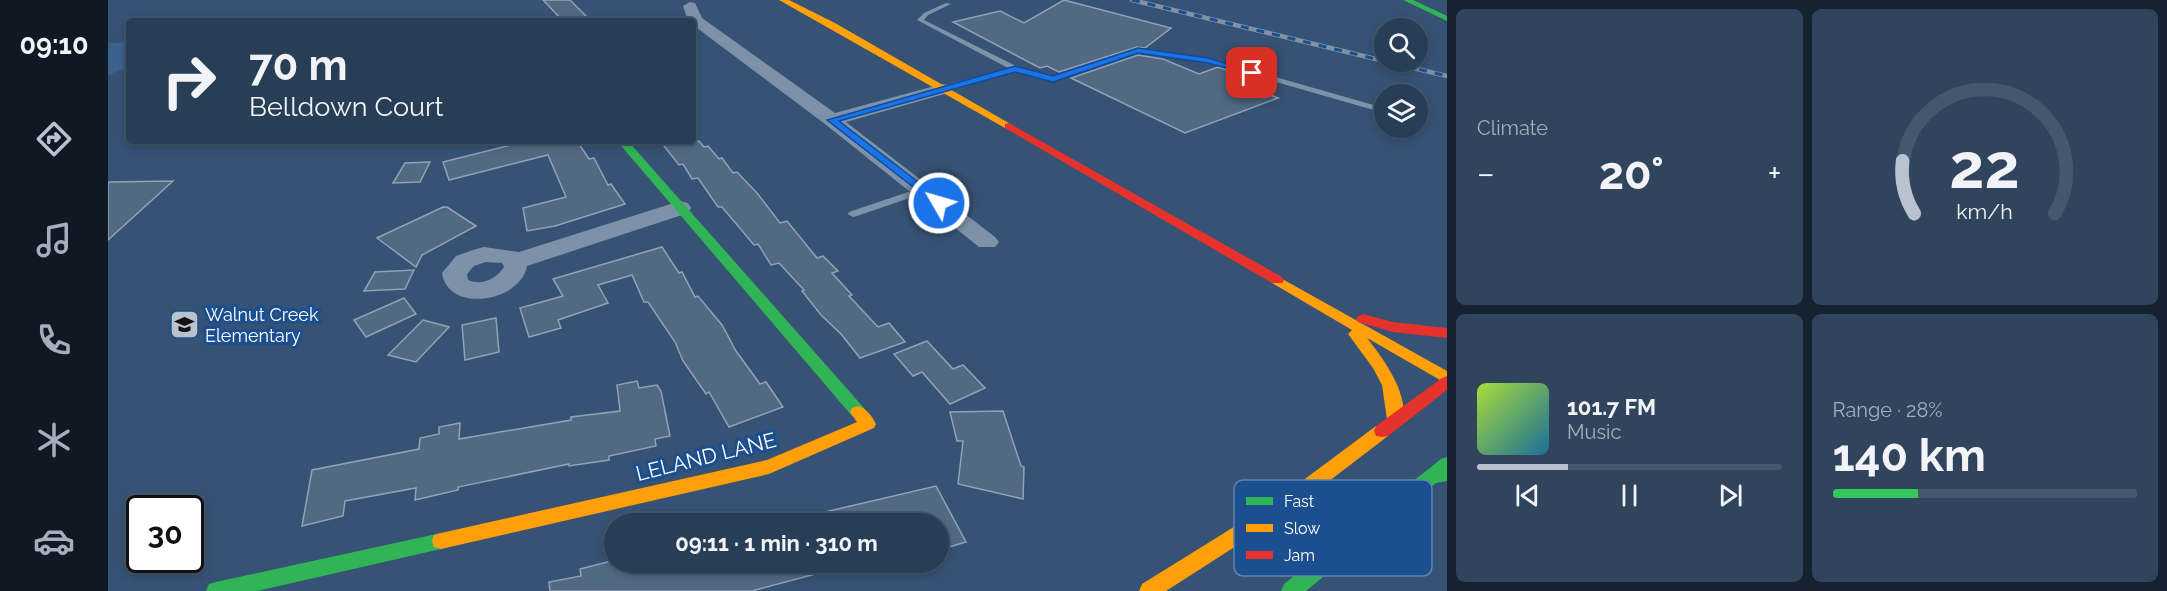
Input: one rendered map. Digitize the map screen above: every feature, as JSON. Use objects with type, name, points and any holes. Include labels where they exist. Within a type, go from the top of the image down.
[{"type":"street","points":[[783,0],[832,25],[1338,315],[1447,380],[1317,480]]},
{"type":"street","points":[[1407,0],[1447,20]]},
{"type":"street","points":[[1423,0],[1447,8]]},
{"type":"street","points":[[690,6],[694,18]]},
{"type":"street","points":[[696,21],[832,120],[987,242]]},
{"type":"street","points":[[832,120],[942,89]]},
{"type":"street","name":"LELAND LANE","points":[[217,590],[769,467],[868,424],[625,144]]},
{"type":"street","points":[[514,262],[680,208]]},
{"type":"street","points":[[1338,315],[1393,327],[1447,333]]},
{"type":"street","points":[[1338,315],[1382,366],[1394,388],[1397,410],[1394,422]]},
{"type":"street","points":[[1428,480],[1447,464]]},
{"type":"street","points":[[1433,476],[1447,474]]},
{"type":"street","points":[[1149,591],[1234,537]]},
{"type":"street","points":[[1291,591],[1310,576]]},
{"type":"lane","points":[[948,4],[926,14],[920,20],[1015,69],[1053,79],[1138,51],[1208,60],[1374,108]]},
{"type":"lane","points":[[942,89],[1015,69]]},
{"type":"lane","points":[[853,214],[923,190]]},
{"type":"water","points":[[108,43],[126,43],[126,68],[108,75]]},
{"type":"building","points":[[543,0],[570,0],[588,18],[560,18]]},
{"type":"building","points":[[1064,0],[1171,28],[1145,48],[1137,47],[1059,72],[1047,66],[1040,68],[953,22],[1000,11],[1024,23]]},
{"type":"building","points":[[1138,55],[1163,59],[1199,74],[1218,67],[1246,76],[1235,80],[1278,98],[1185,133],[1071,78]]},
{"type":"building","points":[[696,141],[699,141],[704,147],[708,146],[719,159],[722,158],[733,173],[737,172],[757,193],[780,223],[787,221],[817,258],[823,256],[838,271],[832,273],[852,295],[849,296],[878,327],[889,323],[905,342],[860,358],[779,263],[771,265],[758,244],[754,245],[722,207],[718,207],[698,178],[692,179],[683,164],[679,165],[662,144],[696,144]]},
{"type":"building","points":[[515,144],[579,144],[589,159],[594,158],[608,185],[611,184],[625,204],[555,226],[527,231],[523,208],[566,197],[548,155],[449,180],[443,162]]},
{"type":"building","points":[[430,162],[420,182],[393,183],[405,163]]},
{"type":"building","points":[[173,181],[129,221],[108,240],[108,182]]},
{"type":"building","points":[[447,207],[476,226],[422,255],[416,267],[377,238]]},
{"type":"building","points":[[662,247],[679,273],[682,272],[695,297],[698,296],[722,325],[736,351],[760,384],[766,382],[783,407],[729,427],[709,392],[706,394],[683,361],[675,342],[648,302],[644,302],[632,275],[598,285],[608,303],[558,320],[561,328],[529,337],[520,308],[563,296],[553,279]]},
{"type":"building","points":[[414,270],[405,289],[364,291],[375,272]]},
{"type":"building","points":[[404,298],[416,314],[366,337],[354,320]]},
{"type":"building","points":[[496,318],[499,352],[465,360],[462,325]]},
{"type":"building","points":[[423,320],[449,327],[416,362],[388,355]]},
{"type":"building","points":[[927,341],[953,369],[963,365],[985,388],[950,404],[922,372],[913,376],[894,354]]},
{"type":"building","points":[[637,381],[639,388],[657,385],[661,391],[670,436],[655,439],[656,446],[609,456],[609,460],[569,466],[569,464],[458,487],[458,490],[415,500],[416,488],[345,501],[343,516],[302,526],[312,470],[419,449],[420,438],[439,434],[439,427],[460,423],[459,439],[571,420],[571,417],[620,411],[617,385]]},
{"type":"building","points":[[1003,411],[1021,466],[1024,467],[1023,499],[958,484],[963,441],[957,441],[950,412]]},
{"type":"building","points":[[936,486],[966,542],[949,547],[949,513],[821,513]]},
{"type":"building","points":[[604,563],[604,573],[819,573],[752,591],[550,591],[549,582],[581,576],[580,569]]},
{"type":"railway","points":[[1132,0],[1374,59]]},
{"type":"railway","points":[[1428,71],[1447,76]]},
{"type":"traffic: fast","points":[[1407,0],[1447,19]]},
{"type":"traffic: fast","points":[[625,144],[858,412]]},
{"type":"traffic: fast","points":[[1427,480],[1447,464]]},
{"type":"traffic: fast","points":[[1433,476],[1447,474]]},
{"type":"traffic: fast","points":[[216,591],[441,541]]},
{"type":"traffic: fast","points":[[1291,591],[1309,576]]},
{"type":"traffic: slow","points":[[783,0],[832,25],[1009,126]]},
{"type":"traffic: slow","points":[[1277,280],[1447,378]]},
{"type":"traffic: slow","points":[[1355,334],[1385,374],[1393,396],[1394,422]]},
{"type":"traffic: slow","points":[[441,541],[769,467],[868,424],[858,412]]},
{"type":"traffic: slow","points":[[1317,480],[1382,431]]},
{"type":"traffic: slow","points":[[1149,591],[1234,537]]},
{"type":"traffic: jam","points":[[1009,126],[1277,280]]},
{"type":"traffic: jam","points":[[1363,319],[1393,327],[1447,333]]},
{"type":"traffic: jam","points":[[1382,431],[1447,382]]},
{"type":"place","name":"Walnut Creek Elementary","points":[[184,325]]},
{"type":"route","points":[[939,203],[832,120],[1015,69],[1053,79],[1138,51],[1208,60],[1252,73]]}]
